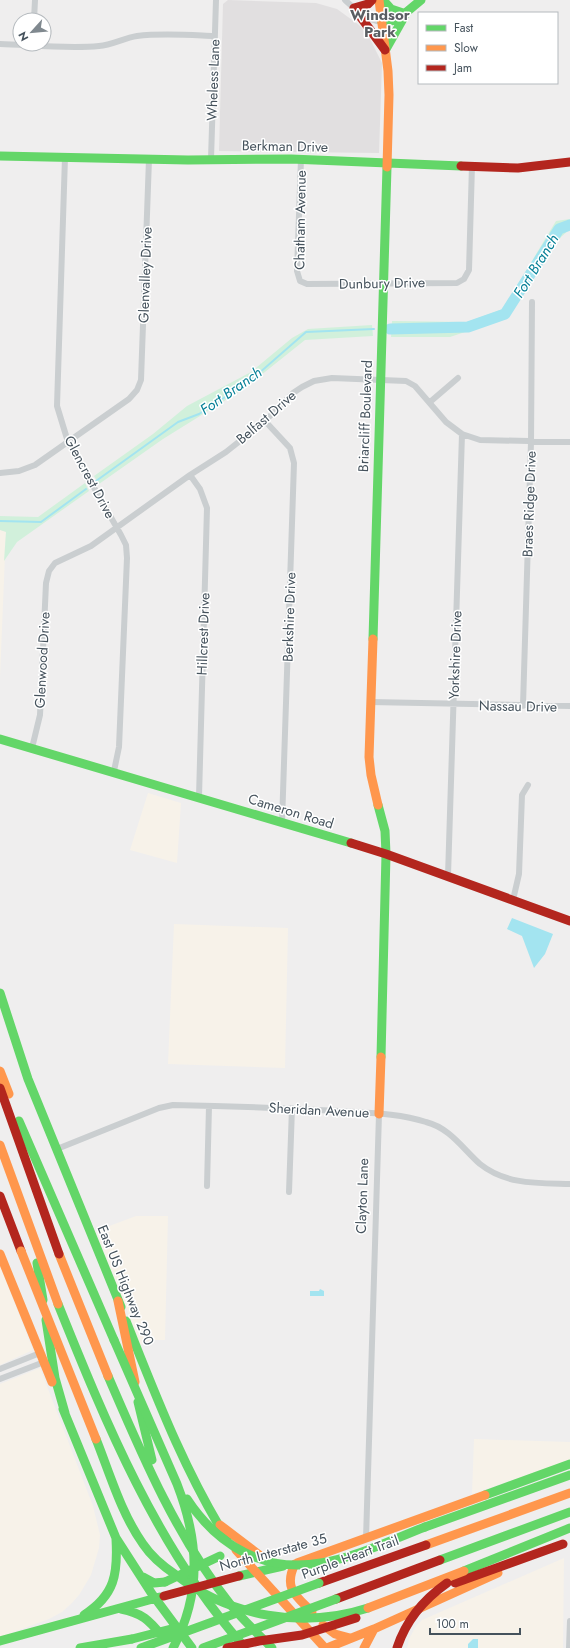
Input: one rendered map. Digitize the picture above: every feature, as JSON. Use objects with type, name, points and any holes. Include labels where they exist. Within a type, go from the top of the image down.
[{"type":"main road","points":[[372,0],[368,4],[354,8],[385,50],[395,30],[406,14]]},
{"type":"main road","name":"Briarcliff Boulevard","points":[[379,0],[388,79],[387,163],[370,702],[371,775],[383,820],[386,854]]},
{"type":"main road","points":[[383,0],[391,9],[406,14]]},
{"type":"main road","points":[[382,22],[397,20],[421,0]]},
{"type":"main road","name":"Berkman Drive","points":[[0,156],[149,159],[301,159],[518,168],[570,162]]},
{"type":"main road","name":"Cameron Road","points":[[1,739],[114,771],[386,854],[570,921]]},
{"type":"main road","name":"Clayton Lane","points":[[379,1114],[386,854]]},
{"type":"main road","name":"East US Highway 290","points":[[0,993],[18,1051],[185,1466],[205,1506],[227,1540],[326,1648]]},
{"type":"main road","points":[[0,1071],[29,1147],[173,1476],[186,1510],[192,1534],[195,1569],[192,1597],[179,1639],[172,1648],[146,1616],[139,1612],[119,1609]]},
{"type":"main road","points":[[0,1088],[37,1198],[85,1322],[123,1410],[173,1516],[186,1540],[225,1598],[272,1648]]},
{"type":"main road","points":[[0,1145],[32,1236],[66,1322],[95,1391],[157,1524],[171,1550],[204,1600],[245,1648]]},
{"type":"main road","points":[[0,1196],[128,1520],[145,1546],[161,1563],[186,1584],[219,1603],[253,1614],[307,1619],[332,1616],[355,1612],[464,1571],[570,1528]]},
{"type":"main road","points":[[32,1236],[55,1378],[64,1414]]},
{"type":"main road","points":[[0,1254],[64,1414],[116,1538],[139,1574],[160,1597],[192,1648]]},
{"type":"main road","points":[[118,1301],[133,1371],[142,1423],[154,1466],[173,1516]]},
{"type":"main road","name":"North Interstate 35","points":[[0,1641],[160,1597],[256,1572],[295,1564],[570,1464]]},
{"type":"main road","points":[[173,1476],[199,1517],[217,1536],[235,1549],[266,1561],[293,1565],[318,1563],[357,1552],[570,1475]]},
{"type":"main road","name":"Purple Heart Trail","points":[[141,1648],[570,1493]]},
{"type":"main road","points":[[203,1648],[570,1512]]},
{"type":"main road","points":[[214,1521],[265,1561],[278,1564],[295,1564]]},
{"type":"main road","points":[[76,1620],[97,1607],[106,1598],[111,1589],[117,1566],[116,1538]]},
{"type":"main road","points":[[139,1574],[150,1582],[159,1584],[166,1582],[225,1553],[228,1547],[227,1540]]},
{"type":"main road","points":[[227,1648],[316,1632],[566,1542]]},
{"type":"main road","points":[[326,1648],[374,1629],[566,1542]]},
{"type":"main road","points":[[295,1564],[290,1572],[289,1580],[293,1592],[331,1632],[342,1638],[351,1638]]},
{"type":"main road","points":[[397,1648],[408,1621],[422,1603],[435,1590],[464,1571]]},
{"type":"main road","points":[[80,1648],[132,1639],[227,1616]]},
{"type":"main road","points":[[364,1648],[374,1629]]},
{"type":"main road","points":[[231,1632],[239,1648]]},
{"type":"street","points":[[34,12],[35,0]]},
{"type":"street","name":"Wheless Lane","points":[[211,159],[216,0]]},
{"type":"street","points":[[345,0],[365,17],[374,21],[382,22]]},
{"type":"street","points":[[52,45],[101,46],[125,38],[154,34],[214,36]]},
{"type":"street","points":[[0,44],[12,44]]},
{"type":"street","name":"Glencrest Drive","points":[[66,157],[57,406],[68,442],[126,545],[127,558],[119,748],[114,771]]},
{"type":"street","name":"Glenvalley Drive","points":[[68,442],[129,399],[137,390],[141,380],[149,159]]},
{"type":"street","name":"Chatham Avenue","points":[[300,281],[297,271],[301,159]]},
{"type":"street","name":"Dunbury Drive","points":[[300,281],[307,284],[457,283],[464,279],[469,270],[472,165]]},
{"type":"street","name":"Braes Ridge Drive","points":[[523,706],[531,442],[532,302]]},
{"type":"street","name":"Belfast Drive","points":[[49,571],[61,560],[91,546],[190,475],[226,452],[265,420],[293,392],[314,381],[332,378],[406,381],[416,386],[446,422],[462,434],[480,440],[570,442]]},
{"type":"street","points":[[430,402],[458,378]]},
{"type":"street","name":"Berkshire Drive","points":[[265,420],[290,448],[294,463],[282,823]]},
{"type":"street","name":"Yorkshire Drive","points":[[448,876],[462,434]]},
{"type":"street","points":[[0,473],[19,471],[34,465],[68,442]]},
{"type":"street","name":"Hillcrest Drive","points":[[190,475],[200,489],[207,508],[199,797]]},
{"type":"street","name":"Glenwood Drive","points":[[32,748],[40,715],[46,583],[49,571]]},
{"type":"street","name":"Nassau Drive","points":[[370,702],[454,705],[570,706]]},
{"type":"street","points":[[513,900],[519,874],[522,795],[528,785]]},
{"type":"street","name":"Sheridan Avenue","points":[[57,1149],[164,1106],[292,1108],[379,1114],[407,1117],[428,1122],[457,1140],[481,1164],[504,1178],[532,1183],[570,1184]]},
{"type":"street","points":[[207,1186],[209,1106]]},
{"type":"street","points":[[290,1192],[292,1108]]},
{"type":"street","name":"Clayton Lane","points":[[366,1539],[379,1114]]},
{"type":"street","points":[[0,1369],[40,1353]]},
{"type":"street","points":[[0,1379],[44,1362]]},
{"type":"street","points":[[569,1648],[570,1622]]},
{"type":"shaded area","points":[[228,0],[316,3],[337,9],[359,25],[368,35],[382,63],[379,153],[219,151],[223,4]]},
{"type":"shaded area","points":[[0,530],[6,531],[0,677]]},
{"type":"shaded area","points":[[148,793],[181,803],[177,863],[130,850]]},
{"type":"shaded area","points":[[174,924],[288,928],[285,1068],[168,1064]]},
{"type":"shaded area","points":[[136,1216],[168,1216],[165,1340],[152,1340],[141,1345],[96,1231]]},
{"type":"shaded area","points":[[0,1266],[33,1350],[0,1365]]},
{"type":"shaded area","points":[[40,1368],[93,1506],[100,1535],[99,1548],[91,1575],[79,1595],[71,1604],[62,1612],[49,1619],[0,1637],[0,1384]]},
{"type":"shaded area","points":[[474,1439],[570,1442],[570,1460],[472,1494]]},
{"type":"shaded area","points":[[564,1558],[563,1648],[407,1648],[409,1639],[416,1626],[422,1620]]},
{"type":"green space","points":[[570,219],[570,229],[561,237],[504,319],[450,337],[391,337],[392,321],[467,322],[503,309],[556,221]]},
{"type":"green space","points":[[372,325],[373,336],[305,340],[245,388],[163,439],[99,484],[94,476],[153,434],[187,406],[251,372],[292,338],[308,329]]},
{"type":"green space","points":[[85,483],[89,491],[17,542],[4,561],[6,532],[0,530],[0,516],[38,517]]},
{"type":"water","points":[[512,918],[553,934],[545,954],[534,968],[522,936],[507,929]]},
{"type":"water","points":[[320,1289],[324,1291],[324,1296],[310,1296],[310,1291],[319,1291]]},
{"type":"water","points":[[473,1639],[478,1639],[478,1648],[468,1648],[468,1644]]},
{"type":"waterway","name":"Fort Branch","points":[[390,329],[468,327],[505,314],[559,229],[570,225]]},
{"type":"waterway","name":"Fort Branch","points":[[96,481],[178,422],[199,414],[250,381],[306,332],[374,329]]},
{"type":"waterway","name":"Fort Branch","points":[[0,521],[41,522],[86,489]]},
{"type":"traffic: fast","points":[[383,0],[391,9],[406,14]]},
{"type":"traffic: fast","points":[[382,22],[397,20],[421,0]]},
{"type":"traffic: fast","points":[[386,49],[404,17]]},
{"type":"traffic: fast","points":[[0,156],[188,160],[291,159],[461,166]]},
{"type":"traffic: fast","points":[[373,639],[387,167]]},
{"type":"traffic: fast","points":[[0,739],[351,843]]},
{"type":"traffic: fast","points":[[378,805],[385,831],[386,854],[381,1057]]},
{"type":"traffic: fast","points":[[0,993],[28,1079],[121,1307]]},
{"type":"traffic: fast","points":[[19,1121],[114,1340]]},
{"type":"traffic: fast","points":[[37,1263],[43,1300]]},
{"type":"traffic: fast","points":[[58,1304],[114,1438],[159,1525],[211,1606],[241,1643]]},
{"type":"traffic: fast","points":[[46,1320],[55,1378],[65,1413]]},
{"type":"traffic: fast","points":[[126,1321],[160,1405],[184,1459],[197,1486],[227,1539]]},
{"type":"traffic: fast","points":[[114,1340],[177,1484],[190,1526],[193,1546],[193,1587],[189,1607],[173,1648]]},
{"type":"traffic: fast","points":[[108,1376],[147,1465],[193,1551],[230,1604],[272,1648]]},
{"type":"traffic: fast","points":[[138,1402],[152,1460]]},
{"type":"traffic: fast","points":[[63,1409],[116,1538],[152,1594],[192,1648]]},
{"type":"traffic: fast","points":[[96,1439],[122,1506],[143,1544],[162,1565],[197,1589],[220,1601],[243,1609],[268,1615],[293,1618],[318,1618],[368,1608]]},
{"type":"traffic: fast","points":[[485,1495],[570,1464]]},
{"type":"traffic: fast","points":[[425,1527],[570,1475]]},
{"type":"traffic: fast","points":[[187,1499],[199,1516],[228,1543],[262,1560],[280,1564],[300,1565],[321,1563],[348,1557],[425,1527]]},
{"type":"traffic: fast","points":[[440,1560],[570,1512]]},
{"type":"traffic: fast","points":[[464,1571],[570,1528]]},
{"type":"traffic: fast","points":[[84,1615],[102,1600],[112,1583],[116,1563],[116,1539]]},
{"type":"traffic: fast","points":[[165,1582],[220,1556]]},
{"type":"traffic: fast","points":[[239,1576],[283,1566]]},
{"type":"traffic: fast","points":[[143,1577],[154,1583],[165,1582]]},
{"type":"traffic: fast","points":[[141,1648],[319,1583]]},
{"type":"traffic: fast","points":[[0,1641],[160,1597]]},
{"type":"traffic: fast","points":[[203,1648],[336,1599]]},
{"type":"traffic: fast","points":[[121,1609],[140,1615],[162,1636]]},
{"type":"traffic: fast","points":[[132,1639],[175,1628]]},
{"type":"traffic: fast","points":[[80,1648],[132,1639]]},
{"type":"traffic: slow","points":[[379,0],[388,71],[389,95],[387,167]]},
{"type":"traffic: slow","points":[[373,639],[369,757],[371,775],[378,805]]},
{"type":"traffic: slow","points":[[379,1114],[381,1057]]},
{"type":"traffic: slow","points":[[0,1071],[9,1094]]},
{"type":"traffic: slow","points":[[0,1145],[58,1304]]},
{"type":"traffic: slow","points":[[21,1251],[96,1439]]},
{"type":"traffic: slow","points":[[0,1254],[52,1382]]},
{"type":"traffic: slow","points":[[59,1254],[108,1376]]},
{"type":"traffic: slow","points":[[118,1301],[135,1382]]},
{"type":"traffic: slow","points":[[426,1545],[570,1493]]},
{"type":"traffic: slow","points":[[297,1563],[485,1495]]},
{"type":"traffic: slow","points":[[220,1525],[262,1557]]},
{"type":"traffic: slow","points":[[236,1550],[325,1648]]},
{"type":"traffic: slow","points":[[295,1564],[290,1579],[291,1586],[296,1596],[312,1612]]},
{"type":"traffic: slow","points":[[368,1608],[464,1571]]},
{"type":"traffic: slow","points":[[327,1648],[374,1629],[498,1573]]},
{"type":"traffic: slow","points":[[323,1625],[335,1634],[350,1638]]},
{"type":"traffic: slow","points":[[364,1648],[374,1629]]},
{"type":"traffic: jam","points":[[372,0],[368,4],[354,8],[385,50]]},
{"type":"traffic: jam","points":[[461,166],[518,168],[570,162]]},
{"type":"traffic: jam","points":[[351,843],[386,854],[570,921]]},
{"type":"traffic: jam","points":[[0,1088],[59,1254]]},
{"type":"traffic: jam","points":[[0,1196],[21,1251]]},
{"type":"traffic: jam","points":[[455,1583],[563,1544]]},
{"type":"traffic: jam","points":[[319,1583],[426,1545]]},
{"type":"traffic: jam","points":[[336,1599],[440,1560]]},
{"type":"traffic: jam","points":[[164,1596],[239,1576]]},
{"type":"traffic: jam","points":[[397,1648],[405,1628],[416,1611],[430,1596],[447,1583]]},
{"type":"traffic: jam","points":[[227,1648],[259,1641],[302,1635],[356,1618]]},
{"type":"district","name":"Windsor Park","points":[[380,24]]}]
